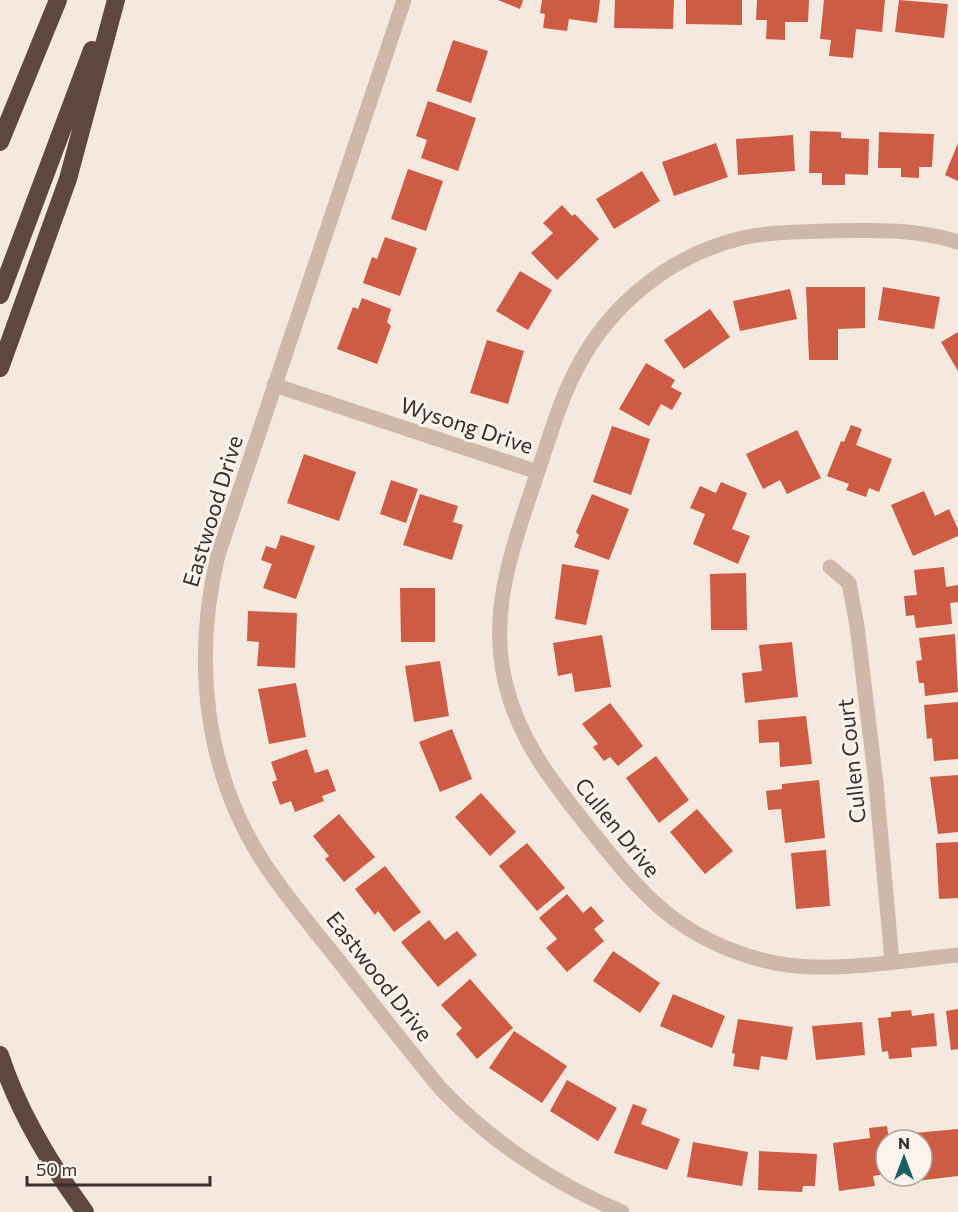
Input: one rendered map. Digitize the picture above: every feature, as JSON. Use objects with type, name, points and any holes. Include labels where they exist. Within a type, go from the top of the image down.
[{"type":"highway","points":[[0,142],[58,0]]},
{"type":"highway","points":[[0,295],[111,0]]},
{"type":"highway","points":[[0,368],[68,179],[116,0]]},
{"type":"highway","points":[[0,1055],[5,1072],[44,1151],[85,1212]]},
{"type":"street","name":"Eastwood Drive","points":[[404,0],[218,555],[206,620],[204,655],[208,712],[217,756],[236,811],[256,851],[281,888],[446,1094],[470,1118],[521,1157],[573,1189],[622,1212]]},
{"type":"street","name":"Wysong Drive","points":[[274,385],[538,472],[572,379],[594,339],[623,305],[677,263],[741,238],[786,232],[901,231],[936,235],[958,242]]},
{"type":"street","name":"Cullen Drive","points":[[538,472],[510,558],[502,591],[499,625],[503,671],[511,704],[529,746],[547,774],[639,890],[672,919],[711,942],[764,961],[795,966],[842,966],[958,955]]},
{"type":"street","name":"Cullen Court","points":[[830,567],[849,583],[858,626],[876,783],[892,961]]},
{"type":"building","points":[[498,0],[523,0],[520,9]]},
{"type":"building","points":[[542,0],[600,0],[597,23],[569,19],[567,31],[543,28],[545,14],[540,13]]},
{"type":"building","points":[[615,0],[674,0],[673,29],[614,28]]},
{"type":"building","points":[[686,0],[742,0],[742,25],[686,24]]},
{"type":"building","points":[[757,0],[809,0],[808,22],[785,22],[785,40],[766,39],[767,20],[756,20]]},
{"type":"building","points":[[824,0],[885,0],[882,32],[856,29],[853,58],[829,56],[831,40],[820,39]]},
{"type":"building","points":[[899,0],[948,4],[944,38],[895,32]]},
{"type":"building","points":[[453,40],[488,51],[471,103],[436,91]]},
{"type":"building","points":[[428,101],[476,118],[458,171],[421,158],[427,140],[416,136]]},
{"type":"building","points":[[810,131],[841,132],[841,138],[869,139],[868,175],[845,174],[845,185],[822,185],[822,173],[809,173]]},
{"type":"building","points":[[879,132],[934,134],[932,167],[919,167],[919,178],[901,177],[901,168],[878,168]]},
{"type":"building","points":[[793,135],[795,171],[738,175],[736,139]]},
{"type":"building","points":[[716,143],[728,177],[674,196],[662,162]]},
{"type":"building","points":[[958,143],[958,181],[945,175]]},
{"type":"building","points":[[408,169],[443,181],[426,231],[391,219]]},
{"type":"building","points":[[642,171],[660,201],[614,229],[596,199]]},
{"type":"building","points":[[562,205],[572,216],[575,214],[599,239],[557,280],[531,253],[553,233],[543,223]]},
{"type":"building","points":[[385,237],[417,248],[400,296],[363,283],[372,257],[377,259]]},
{"type":"building","points":[[520,271],[552,290],[528,330],[496,311]]},
{"type":"building","points":[[806,287],[865,287],[865,328],[838,329],[838,360],[809,360]]},
{"type":"building","points":[[883,287],[940,297],[934,329],[878,320]]},
{"type":"building","points":[[790,289],[797,319],[740,331],[733,301]]},
{"type":"building","points":[[362,298],[391,309],[387,322],[391,326],[377,364],[337,349],[353,307],[358,309]]},
{"type":"building","points":[[710,309],[730,337],[684,369],[664,340]]},
{"type":"building","points":[[958,332],[958,371],[941,342]]},
{"type":"building","points":[[487,340],[524,351],[508,404],[470,393]]},
{"type":"building","points":[[646,363],[675,380],[671,387],[682,393],[672,410],[661,404],[649,426],[619,409]]},
{"type":"building","points":[[851,425],[862,429],[856,445],[892,459],[879,492],[869,488],[866,497],[846,490],[849,484],[827,476],[841,441],[844,442]]},
{"type":"building","points":[[612,426],[650,439],[631,495],[593,482]]},
{"type":"building","points":[[797,430],[821,478],[787,494],[780,480],[763,489],[746,454]]},
{"type":"building","points":[[304,454],[356,472],[339,521],[287,503]]},
{"type":"building","points":[[391,480],[418,489],[406,523],[380,514]]},
{"type":"building","points":[[721,482],[747,493],[732,529],[750,536],[738,564],[693,544],[705,514],[690,508],[700,486],[716,493]]},
{"type":"building","points":[[924,491],[935,516],[949,509],[958,529],[958,536],[913,556],[891,505]]},
{"type":"building","points":[[420,494],[458,506],[453,522],[463,525],[452,560],[403,545]]},
{"type":"building","points":[[592,494],[629,509],[609,560],[574,547],[579,535],[576,532]]},
{"type":"building","points":[[281,535],[315,546],[296,599],[263,588],[272,564],[261,560],[266,546],[276,549]]},
{"type":"building","points":[[562,564],[599,570],[586,625],[555,619]]},
{"type":"building","points":[[944,567],[946,587],[958,585],[958,602],[950,603],[952,624],[916,628],[914,615],[906,616],[904,596],[917,595],[914,570]]},
{"type":"building","points":[[746,573],[747,630],[711,630],[710,574]]},
{"type":"building","points":[[400,588],[435,588],[435,642],[401,642]]},
{"type":"building","points":[[248,611],[297,613],[295,668],[257,666],[259,642],[247,641]]},
{"type":"building","points":[[955,634],[958,692],[925,696],[924,683],[919,683],[916,661],[922,660],[919,638]]},
{"type":"building","points":[[602,635],[611,687],[575,692],[572,673],[558,676],[553,643]]},
{"type":"building","points":[[792,642],[798,697],[745,703],[742,673],[762,671],[759,645]]},
{"type":"building","points":[[440,661],[449,716],[414,722],[405,666]]},
{"type":"building","points":[[296,683],[306,737],[269,744],[258,689]]},
{"type":"building","points":[[958,702],[958,759],[934,761],[932,738],[927,739],[924,705]]},
{"type":"building","points":[[610,703],[643,746],[618,766],[610,757],[604,761],[593,747],[598,744],[582,724]]},
{"type":"building","points":[[806,716],[812,764],[780,767],[779,742],[759,743],[758,720]]},
{"type":"building","points":[[452,729],[472,779],[440,792],[419,742]]},
{"type":"building","points":[[307,749],[315,773],[328,769],[336,791],[322,796],[324,801],[295,812],[291,801],[280,805],[272,782],[277,780],[271,762]]},
{"type":"building","points":[[656,756],[689,800],[659,823],[626,778]]},
{"type":"building","points":[[958,775],[958,832],[938,834],[930,777]]},
{"type":"building","points":[[819,780],[825,838],[785,843],[781,809],[768,810],[766,791],[782,789],[782,784]]},
{"type":"building","points":[[481,793],[516,832],[490,856],[455,817]]},
{"type":"building","points":[[697,809],[733,851],[705,874],[670,832]]},
{"type":"building","points":[[339,814],[375,857],[344,882],[325,859],[329,856],[313,836]]},
{"type":"building","points":[[958,842],[958,898],[939,899],[936,843]]},
{"type":"building","points":[[527,843],[565,888],[537,911],[499,866]]},
{"type":"building","points":[[826,850],[830,906],[796,909],[791,853]]},
{"type":"building","points":[[385,866],[421,912],[394,932],[378,911],[375,915],[355,889]]},
{"type":"building","points":[[567,894],[583,913],[591,906],[604,921],[594,929],[604,941],[567,972],[546,948],[557,939],[539,918]]},
{"type":"building","points":[[429,920],[445,940],[457,931],[477,955],[438,987],[401,942]]},
{"type":"building","points":[[613,951],[660,983],[640,1013],[593,981]]},
{"type":"building","points":[[470,979],[513,1028],[477,1059],[456,1034],[462,1028],[441,1005]]},
{"type":"building","points":[[673,994],[725,1016],[712,1048],[660,1026]]},
{"type":"building","points":[[958,1009],[958,1049],[951,1050],[946,1011]]},
{"type":"building","points":[[911,1010],[912,1016],[934,1013],[937,1046],[911,1048],[912,1057],[889,1059],[888,1051],[882,1052],[878,1018],[891,1017],[891,1012]]},
{"type":"building","points":[[738,1019],[793,1027],[787,1060],[761,1056],[759,1070],[733,1066],[735,1054],[732,1053]]},
{"type":"building","points":[[862,1022],[865,1055],[816,1060],[812,1026]]},
{"type":"building","points":[[514,1031],[567,1066],[542,1103],[489,1068]]},
{"type":"building","points":[[567,1080],[617,1108],[598,1141],[550,1111]]},
{"type":"building","points":[[633,1104],[647,1109],[641,1124],[680,1139],[667,1170],[614,1153]]},
{"type":"building","points":[[887,1126],[887,1128],[874,1128],[874,1186],[839,1191],[833,1143],[870,1138],[869,1128]]},
{"type":"building","points":[[958,1129],[958,1176],[934,1179],[934,1131]]},
{"type":"building","points":[[693,1142],[748,1152],[742,1186],[687,1177]]},
{"type":"building","points":[[759,1151],[817,1154],[815,1186],[803,1186],[802,1192],[758,1190]]}]
